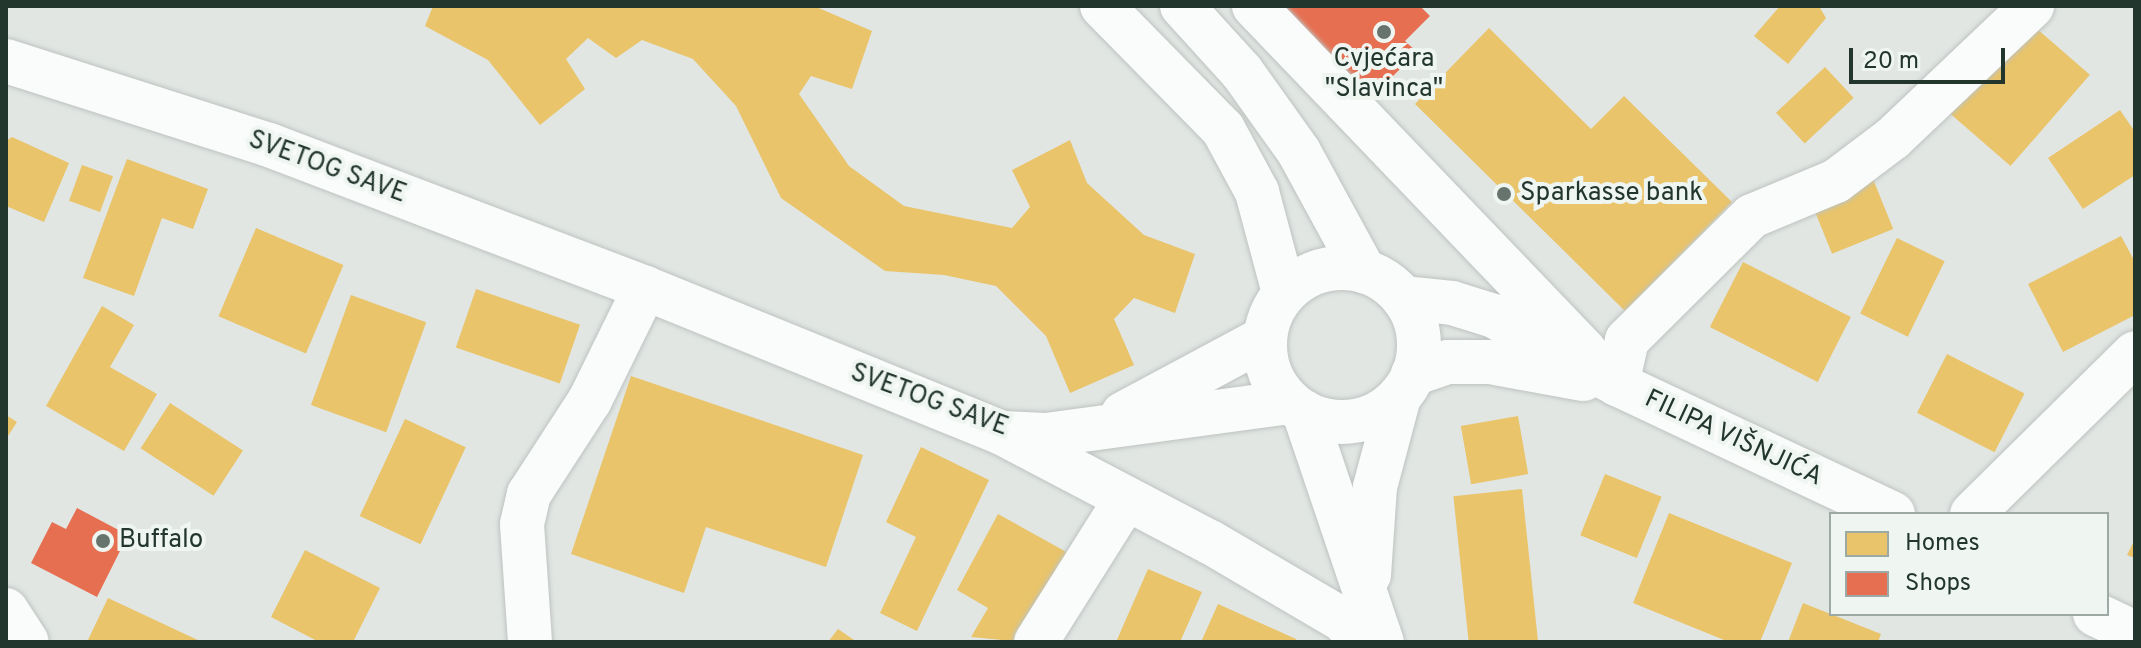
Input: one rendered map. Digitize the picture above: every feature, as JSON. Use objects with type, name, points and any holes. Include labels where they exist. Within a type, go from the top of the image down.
[{"type":"main road","points":[[1102,6],[1223,129],[1257,192],[1284,293]]},
{"type":"main road","points":[[1182,6],[1242,72],[1299,152],[1364,271],[1403,298],[1416,321],[1419,348],[1375,487],[1368,594]]},
{"type":"main road","points":[[1254,6],[1617,384]]},
{"type":"main road","name":"FILIPA VIŠNJIĆA","points":[[1889,512],[1617,384],[1627,340],[1752,216],[1836,181],[1893,138],[2032,6]]},
{"type":"main road","name":"SVETOG SAVE","points":[[6,61],[269,145],[645,288],[1002,433],[1085,430],[1297,407]]},
{"type":"main road","points":[[1364,271],[1321,270],[1284,293],[1265,338],[1270,372],[1297,407],[1368,594],[1382,642]]},
{"type":"main road","points":[[530,642],[522,524],[529,494],[590,400],[645,288]]},
{"type":"main road","points":[[1403,298],[1452,303],[1494,316],[1617,384]]},
{"type":"main road","points":[[1085,430],[1155,399],[1265,338]]},
{"type":"main road","points":[[1974,512],[2135,353]]},
{"type":"main road","points":[[1297,407],[1328,421],[1355,421],[1379,412],[1406,386],[1447,362],[1490,362],[1617,384]]},
{"type":"main road","points":[[1002,433],[1124,502],[1210,542],[1343,620],[1362,642]]},
{"type":"main road","points":[[1036,642],[1124,502]]},
{"type":"main road","points":[[6,610],[27,642]]},
{"type":"main road","points":[[2099,616],[2135,633]]},
{"type":"building: Homes","points":[[433,6],[814,6],[872,31],[852,89],[811,76],[799,94],[849,166],[904,206],[1012,228],[1030,207],[1012,170],[1070,140],[1087,183],[1144,235],[1195,254],[1175,313],[1134,298],[1114,319],[1134,365],[1070,393],[1046,336],[996,286],[944,275],[885,271],[781,198],[736,106],[693,59],[642,40],[616,58],[588,38],[566,59],[585,89],[540,125],[488,60],[425,26]]},
{"type":"building: Homes","points":[[1780,6],[1819,6],[1826,18],[1788,64],[1754,36]]},
{"type":"building: Homes","points":[[2028,21],[2090,75],[2011,166],[1949,112]]},
{"type":"building: Homes","points":[[1489,28],[1591,129],[1624,96],[1732,202],[1625,311],[1415,104]]},
{"type":"building: Homes","points":[[1825,67],[1854,98],[1805,143],[1776,113]]},
{"type":"building: Homes","points":[[2120,110],[2135,132],[2135,175],[2083,209],[2048,158]]},
{"type":"building: Homes","points":[[12,137],[69,163],[44,222],[6,206],[6,141]]},
{"type":"building: Homes","points":[[127,159],[208,189],[193,229],[162,218],[134,296],[83,278]]},
{"type":"building: Homes","points":[[82,165],[113,176],[100,212],[69,201]]},
{"type":"building: Homes","points":[[1873,179],[1893,229],[1832,254],[1812,204]]},
{"type":"building: Homes","points":[[256,228],[343,265],[306,353],[218,316]]},
{"type":"building: Homes","points":[[2121,236],[2135,262],[2135,315],[2063,352],[2028,284]]},
{"type":"building: Homes","points":[[1897,238],[1945,261],[1908,337],[1860,313]]},
{"type":"building: Homes","points":[[1743,262],[1851,317],[1818,382],[1710,327]]},
{"type":"building: Homes","points":[[476,289],[580,325],[560,383],[456,348]]},
{"type":"building: Homes","points":[[351,295],[426,322],[386,432],[311,405]]},
{"type":"building: Homes","points":[[102,306],[134,325],[110,367],[157,394],[124,451],[46,406]]},
{"type":"building: Homes","points":[[1947,354],[2025,393],[1995,452],[1917,413]]},
{"type":"building: Homes","points":[[631,376],[863,455],[826,567],[706,527],[684,593],[571,554]]},
{"type":"building: Homes","points":[[170,403],[243,450],[214,496],[141,448]]},
{"type":"building: Homes","points":[[6,415],[17,422],[6,439]]},
{"type":"building: Homes","points":[[1518,416],[1528,474],[1471,484],[1461,426]]},
{"type":"building: Homes","points":[[405,419],[466,447],[421,544],[360,516]]},
{"type":"building: Homes","points":[[921,447],[989,480],[917,631],[880,613],[916,537],[886,522]]},
{"type":"building: Homes","points":[[1605,474],[1662,497],[1637,558],[1580,535]]},
{"type":"building: Homes","points":[[1522,489],[1538,642],[1469,642],[1453,496]]},
{"type":"building: Homes","points":[[1669,513],[1792,563],[1760,642],[1729,642],[1633,603]]},
{"type":"building: Homes","points":[[998,514],[1070,554],[1022,642],[971,637],[988,608],[957,590]]},
{"type":"building: Homes","points":[[2135,539],[2135,558],[2127,555]]},
{"type":"building: Homes","points":[[305,550],[380,588],[353,642],[319,642],[271,617]]},
{"type":"building: Homes","points":[[1148,569],[1202,592],[1180,642],[1116,642]]},
{"type":"building: Homes","points":[[108,598],[202,642],[87,642]]},
{"type":"building: Homes","points":[[1803,603],[1829,616],[1881,634],[1878,642],[1788,642]]},
{"type":"building: Homes","points":[[1218,604],[1296,639],[1295,642],[1201,642]]},
{"type":"building: Homes","points":[[838,629],[857,642],[828,642]]},
{"type":"building: Shops","points":[[1271,6],[1420,6],[1430,16],[1405,41],[1417,52],[1367,102]]},
{"type":"building: Shops","points":[[77,508],[128,535],[97,597],[31,563],[52,522],[66,529]]},
{"type":"place","name":"Cvjećara \"Slavinca\"","points":[[1384,32]]},
{"type":"place","name":"Sparkasse bank","points":[[1504,194]]},
{"type":"place","name":"Buffalo","points":[[103,541]]}]
